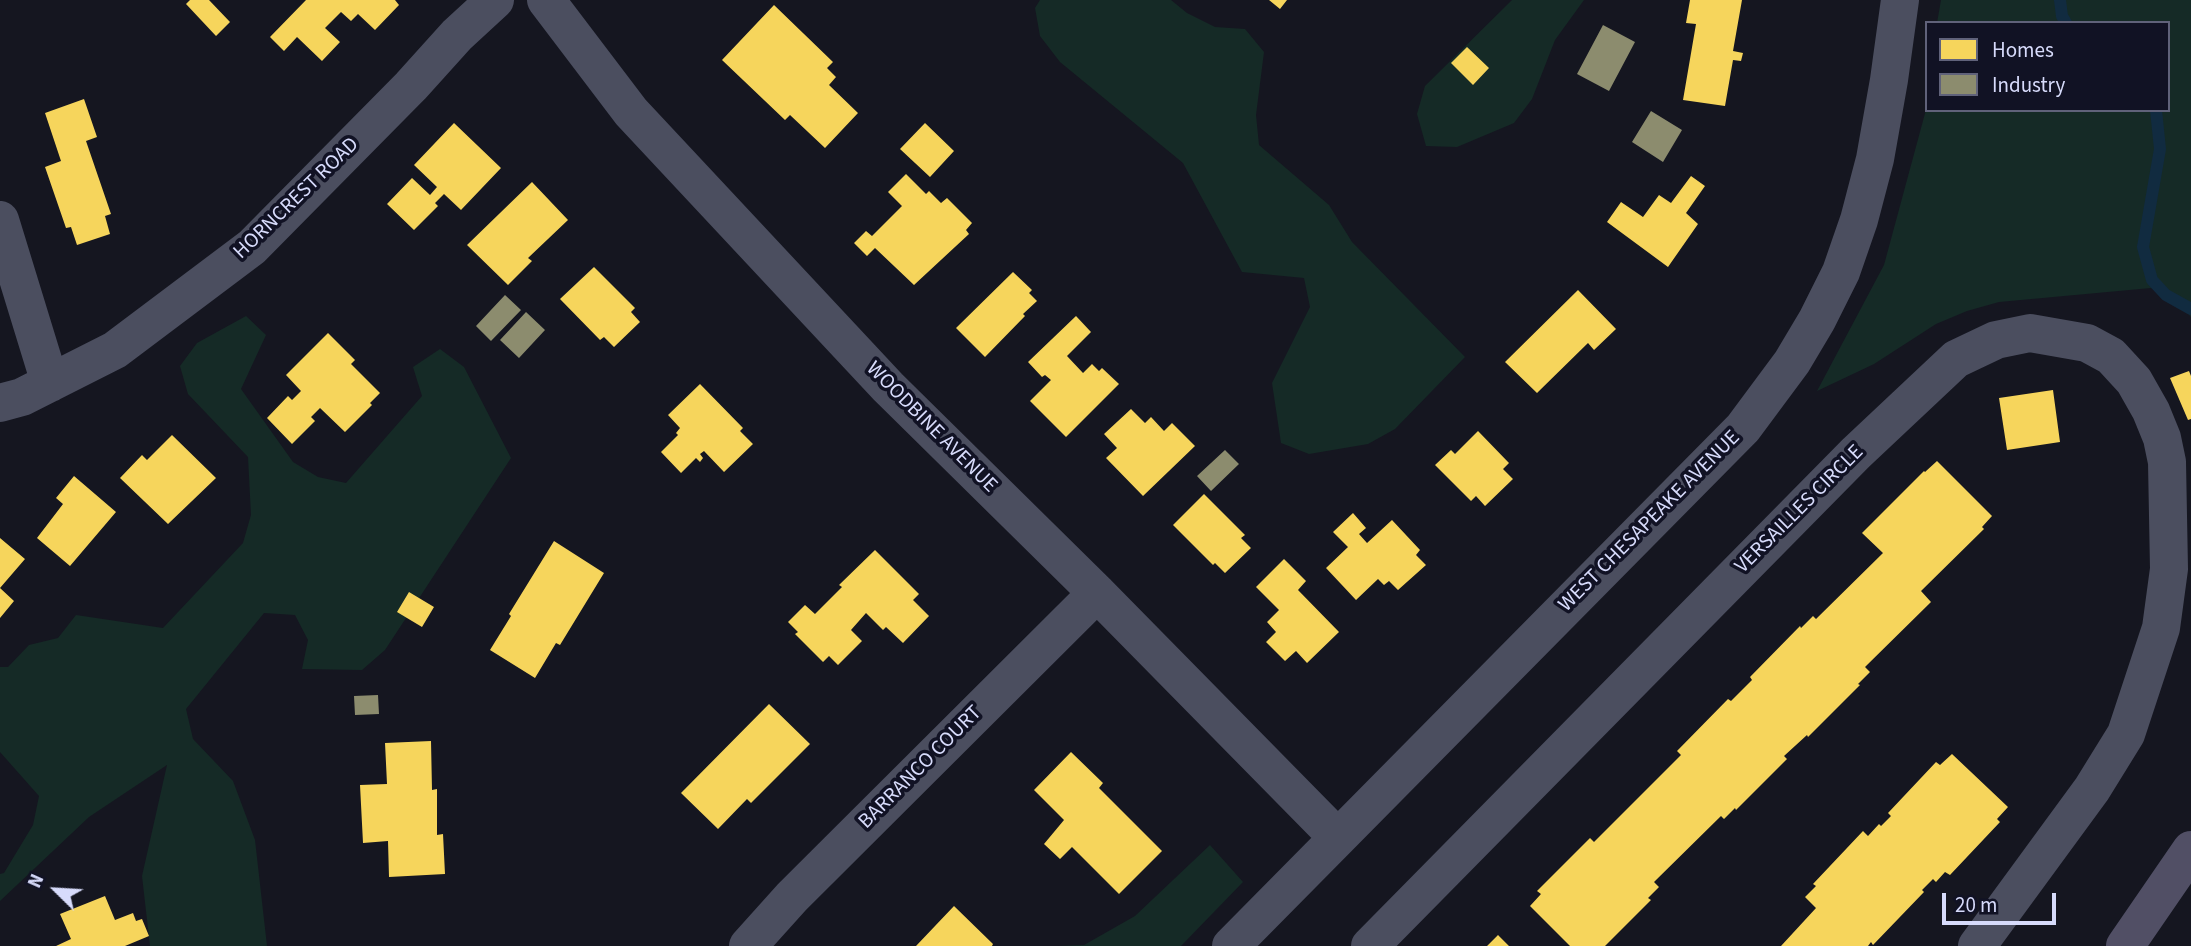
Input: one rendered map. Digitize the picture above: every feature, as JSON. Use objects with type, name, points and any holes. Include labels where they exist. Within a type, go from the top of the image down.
[{"type":"main road","points":[[2125,946],[2191,850]]},
{"type":"street","name":"HORNCREST ROAD","points":[[0,403],[22,397],[115,350],[252,247],[411,86],[457,35],[495,0]]},
{"type":"street","name":"WOODBINE AVENUE","points":[[545,0],[640,121],[888,387],[1097,593],[1337,837]]},
{"type":"street","name":"WEST CHESAPEAKE AVENUE","points":[[1231,946],[1743,428],[1792,362],[1841,272],[1859,220],[1885,106],[1900,0]]},
{"type":"street","points":[[0,220],[50,383]]},
{"type":"street","name":"VERSAILLES CIRCLE","points":[[1370,946],[1856,453],[1955,359],[1996,340],[2030,333],[2087,343],[2111,356],[2134,381],[2162,438],[2167,462],[2179,589],[2161,628],[2126,734],[2092,789],[1977,946]]},
{"type":"street","name":"BARRANCO COURT","points":[[748,946],[792,897],[1097,593]]},
{"type":"green space","points":[[1040,0],[1171,0],[1187,13],[1215,27],[1245,29],[1264,52],[1256,115],[1259,145],[1329,205],[1352,242],[1465,357],[1395,429],[1368,444],[1309,454],[1281,443],[1272,383],[1310,307],[1304,278],[1242,272],[1183,163],[1060,62],[1040,36],[1035,8]]},
{"type":"green space","points":[[1512,0],[1584,0],[1555,40],[1532,99],[1514,123],[1457,147],[1426,146],[1417,114],[1425,86]]},
{"type":"green space","points":[[1941,0],[2191,0],[2191,317],[2177,301],[2151,288],[1999,302],[1936,324],[1874,364],[1817,391],[1884,265],[1925,112],[2170,112],[2170,21],[1937,21]]},
{"type":"green space","points":[[246,316],[266,335],[241,389],[293,462],[318,477],[346,483],[422,396],[413,367],[440,349],[464,367],[511,458],[385,650],[362,670],[302,669],[308,640],[295,615],[264,613],[186,709],[193,739],[233,781],[255,840],[267,946],[150,946],[142,876],[167,765],[89,817],[0,901],[0,874],[4,873],[33,825],[39,796],[0,752],[0,667],[8,667],[29,645],[58,638],[76,615],[163,628],[243,543],[251,515],[248,457],[188,394],[180,366],[197,343]]},
{"type":"green space","points":[[1210,845],[1243,882],[1181,946],[1058,946],[1084,945],[1135,916]]},
{"type":"building: Homes","points":[[190,0],[209,0],[230,22],[216,36],[186,4]]},
{"type":"building: Homes","points":[[306,0],[395,0],[399,5],[375,30],[358,14],[351,21],[341,12],[325,28],[340,42],[322,61],[297,37],[284,51],[270,37]]},
{"type":"building: Homes","points":[[1269,0],[1287,0],[1280,9]]},
{"type":"building: Homes","points":[[1690,0],[1742,0],[1733,51],[1743,53],[1741,61],[1733,60],[1725,106],[1683,100],[1696,24],[1686,23]]},
{"type":"building: Homes","points":[[774,5],[833,62],[827,68],[836,77],[829,85],[858,113],[825,148],[790,115],[785,120],[722,60]]},
{"type":"building: Homes","points":[[1467,47],[1489,68],[1473,85],[1451,63]]},
{"type":"building: Homes","points":[[84,99],[97,137],[86,141],[111,214],[105,216],[110,234],[77,245],[71,227],[66,228],[45,167],[61,161],[45,113]]},
{"type":"building: Homes","points":[[454,123],[501,168],[461,210],[444,194],[435,203],[438,206],[414,230],[387,204],[412,178],[430,195],[437,187],[414,165]]},
{"type":"building: Homes","points":[[925,123],[954,151],[930,177],[900,149]]},
{"type":"building: Homes","points":[[906,174],[926,194],[929,191],[941,203],[947,198],[972,223],[966,230],[969,234],[914,285],[875,248],[867,256],[854,243],[866,231],[872,236],[902,206],[888,192]]},
{"type":"building: Homes","points":[[1691,176],[1705,186],[1686,213],[1698,224],[1668,267],[1607,222],[1621,202],[1643,217],[1659,195],[1671,203]]},
{"type":"building: Homes","points":[[532,182],[568,220],[528,258],[532,261],[508,285],[467,245]]},
{"type":"building: Homes","points":[[594,267],[635,308],[631,312],[640,322],[614,347],[604,337],[600,340],[560,299]]},
{"type":"building: Homes","points":[[1013,272],[1032,290],[1029,293],[1037,301],[985,357],[956,328]]},
{"type":"building: Homes","points":[[1578,290],[1616,329],[1594,350],[1588,343],[1537,393],[1505,362]]},
{"type":"building: Homes","points":[[1076,316],[1091,332],[1067,356],[1083,373],[1092,364],[1099,371],[1102,368],[1119,384],[1066,437],[1030,401],[1051,380],[1045,375],[1042,377],[1028,362]]},
{"type":"building: Homes","points":[[328,333],[355,360],[351,364],[380,393],[345,432],[320,408],[311,417],[315,421],[292,444],[267,418],[288,396],[292,400],[301,391],[286,375]]},
{"type":"building: Homes","points":[[2189,371],[2191,419],[2188,420],[2170,378]]},
{"type":"building: Homes","points":[[700,384],[743,428],[740,431],[753,444],[724,472],[704,451],[700,454],[703,458],[700,462],[696,458],[681,473],[661,452],[678,435],[676,433],[680,428],[668,415]]},
{"type":"building: Homes","points":[[2053,390],[2060,442],[2007,450],[1999,398]]},
{"type":"building: Homes","points":[[1131,409],[1145,423],[1151,417],[1164,431],[1172,423],[1195,446],[1143,496],[1106,458],[1117,448],[1104,434]]},
{"type":"building: Homes","points":[[1478,431],[1509,463],[1503,469],[1513,479],[1485,506],[1476,496],[1471,501],[1435,465],[1451,450],[1455,454]]},
{"type":"building: Homes","points":[[172,435],[216,478],[168,524],[120,478],[142,455],[147,460]]},
{"type":"building: Homes","points":[[1937,461],[1992,516],[1982,527],[1984,529],[1921,591],[1931,602],[1865,667],[1870,672],[1858,684],[1860,685],[1808,737],[1807,735],[1784,756],[1787,759],[1736,810],[1735,808],[1724,819],[1721,816],[1654,882],[1659,887],[1648,898],[1651,900],[1605,946],[1570,946],[1530,906],[1541,894],[1537,891],[1590,838],[1594,842],[1681,755],[1677,751],[1728,699],[1731,701],[1752,680],[1750,677],[1800,626],[1801,628],[1813,616],[1816,619],[1883,553],[1862,533]]},
{"type":"building: Homes","points":[[74,476],[116,512],[70,566],[37,538],[63,504],[56,498]]},
{"type":"building: Homes","points":[[1204,494],[1245,535],[1241,538],[1251,548],[1225,573],[1215,563],[1213,565],[1173,525]]},
{"type":"building: Homes","points":[[1353,513],[1366,528],[1359,534],[1367,543],[1392,520],[1420,550],[1416,555],[1426,565],[1398,590],[1389,581],[1384,585],[1378,579],[1356,600],[1326,568],[1348,547],[1333,532]]},
{"type":"building: Homes","points":[[0,538],[25,559],[0,588]]},
{"type":"building: Homes","points":[[554,541],[604,573],[560,645],[556,643],[535,678],[490,650]]},
{"type":"building: Homes","points":[[875,550],[919,594],[913,600],[929,616],[903,643],[886,627],[883,630],[866,613],[851,630],[862,641],[838,665],[829,656],[823,662],[795,634],[798,632],[788,622],[805,605],[815,614],[842,587],[839,585]]},
{"type":"building: Homes","points":[[1284,559],[1306,581],[1298,590],[1339,632],[1307,663],[1296,651],[1285,661],[1266,642],[1276,632],[1267,622],[1279,610],[1256,587]]},
{"type":"building: Homes","points":[[0,588],[14,601],[0,618]]},
{"type":"building: Homes","points":[[409,592],[434,607],[422,627],[397,612]]},
{"type":"building: Homes","points":[[769,704],[810,744],[751,803],[747,799],[718,829],[681,793]]},
{"type":"building: Homes","points":[[431,741],[432,790],[437,789],[437,835],[443,834],[445,874],[389,877],[388,841],[363,843],[360,785],[387,784],[385,743]]},
{"type":"building: Homes","points":[[1071,752],[1103,783],[1099,788],[1162,851],[1119,894],[1072,847],[1060,859],[1044,844],[1064,820],[1034,790]]},
{"type":"building: Homes","points":[[1952,754],[2008,807],[1997,819],[2000,822],[1950,875],[1945,872],[1936,882],[1933,879],[1873,945],[1871,942],[1868,946],[1781,946],[1816,908],[1805,897],[1816,886],[1813,884],[1863,831],[1868,836],[1879,824],[1881,826],[1891,816],[1888,813],[1936,762],[1940,765]]},
{"type":"building: Homes","points":[[105,896],[115,920],[133,913],[136,921],[142,919],[149,936],[125,946],[56,946],[71,939],[60,914]]},
{"type":"building: Homes","points":[[954,906],[993,944],[992,946],[916,946]]},
{"type":"building: Homes","points":[[1498,935],[1509,946],[1487,946]]},
{"type":"building: Industry","points":[[1603,25],[1635,42],[1609,91],[1577,74]]},
{"type":"building: Industry","points":[[1651,111],[1682,130],[1663,162],[1632,142]]},
{"type":"building: Industry","points":[[505,295],[521,310],[491,341],[476,326]]},
{"type":"building: Industry","points":[[526,312],[545,330],[519,358],[500,340]]},
{"type":"building: Industry","points":[[1225,450],[1239,464],[1211,491],[1197,476]]},
{"type":"building: Industry","points":[[378,695],[379,714],[355,715],[354,696]]},
{"type":"waterway","points":[[2060,0],[2065,21]]},
{"type":"waterway","points":[[2156,112],[2160,149],[2143,247],[2152,280],[2166,295],[2191,309]]}]
